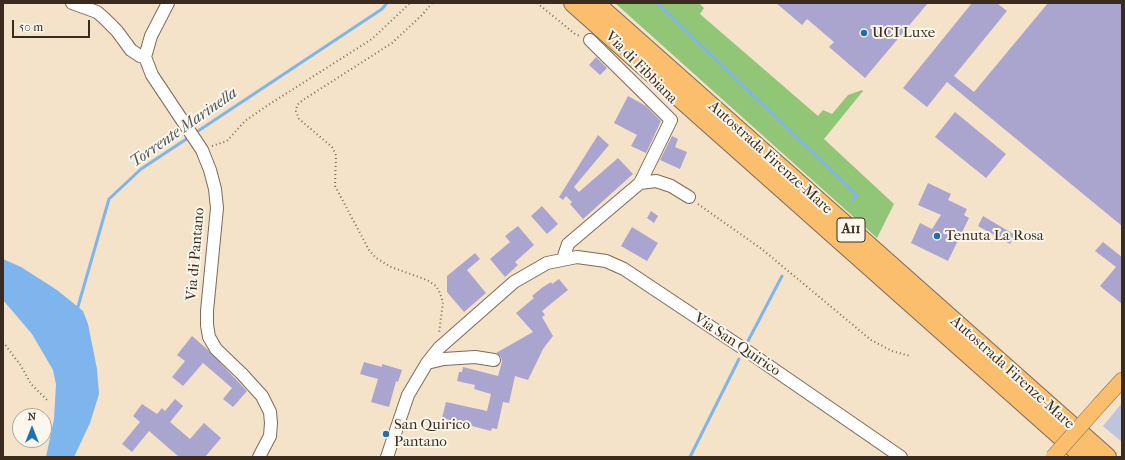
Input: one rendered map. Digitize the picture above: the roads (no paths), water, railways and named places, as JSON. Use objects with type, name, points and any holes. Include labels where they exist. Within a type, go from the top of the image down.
[{"type":"highway","name":"Autostrada Firenze-Mare","points":[[573,3],[1084,457]]},
{"type":"highway","name":"Autostrada Firenze-Mare","points":[[595,3],[1107,457]]},
{"type":"main road","points":[[1053,457],[1122,380]]},
{"type":"street","points":[[72,3],[96,12],[117,31],[130,50],[140,56],[145,57],[151,36],[168,3]]},
{"type":"street","name":"Via di Fibbiana","points":[[590,40],[671,120],[640,183]]},
{"type":"street","name":"Via di Pantano","points":[[145,57],[152,75],[202,150],[215,189],[217,208],[207,311],[209,337],[216,349],[262,396],[270,412],[270,436],[259,457]]},
{"type":"street","points":[[563,259],[568,244],[640,183],[656,181],[671,186],[689,197]]},
{"type":"street","name":"Via San Quirico","points":[[387,457],[408,395],[427,363],[439,348],[514,282],[547,264],[563,259],[577,257],[606,261],[624,269],[750,353],[901,457]]},
{"type":"street","points":[[427,363],[444,359],[475,357],[494,360]]},
{"type":"water","points":[[3,259],[21,267],[57,290],[83,311],[88,324],[97,369],[99,394],[90,423],[74,457],[46,457],[48,448],[52,448],[52,428],[56,384],[53,370],[32,334],[3,300]]},
{"type":"waterway","name":"Torrente Marinella","points":[[195,133],[382,9],[387,3]]},
{"type":"waterway","points":[[657,3],[857,195],[852,200]]},
{"type":"waterway","name":"Torrente Marinella","points":[[77,310],[109,199],[141,169],[191,136]]},
{"type":"waterway","points":[[748,341],[782,276]]},
{"type":"waterway","points":[[690,457],[739,359]]},
{"type":"place","name":"UCI Luxe","points":[[864,33]]},
{"type":"place","name":"Tenuta La Rosa","points":[[937,236]]},
{"type":"place","name":"San Quirico Pantano","points":[[386,434]]}]
